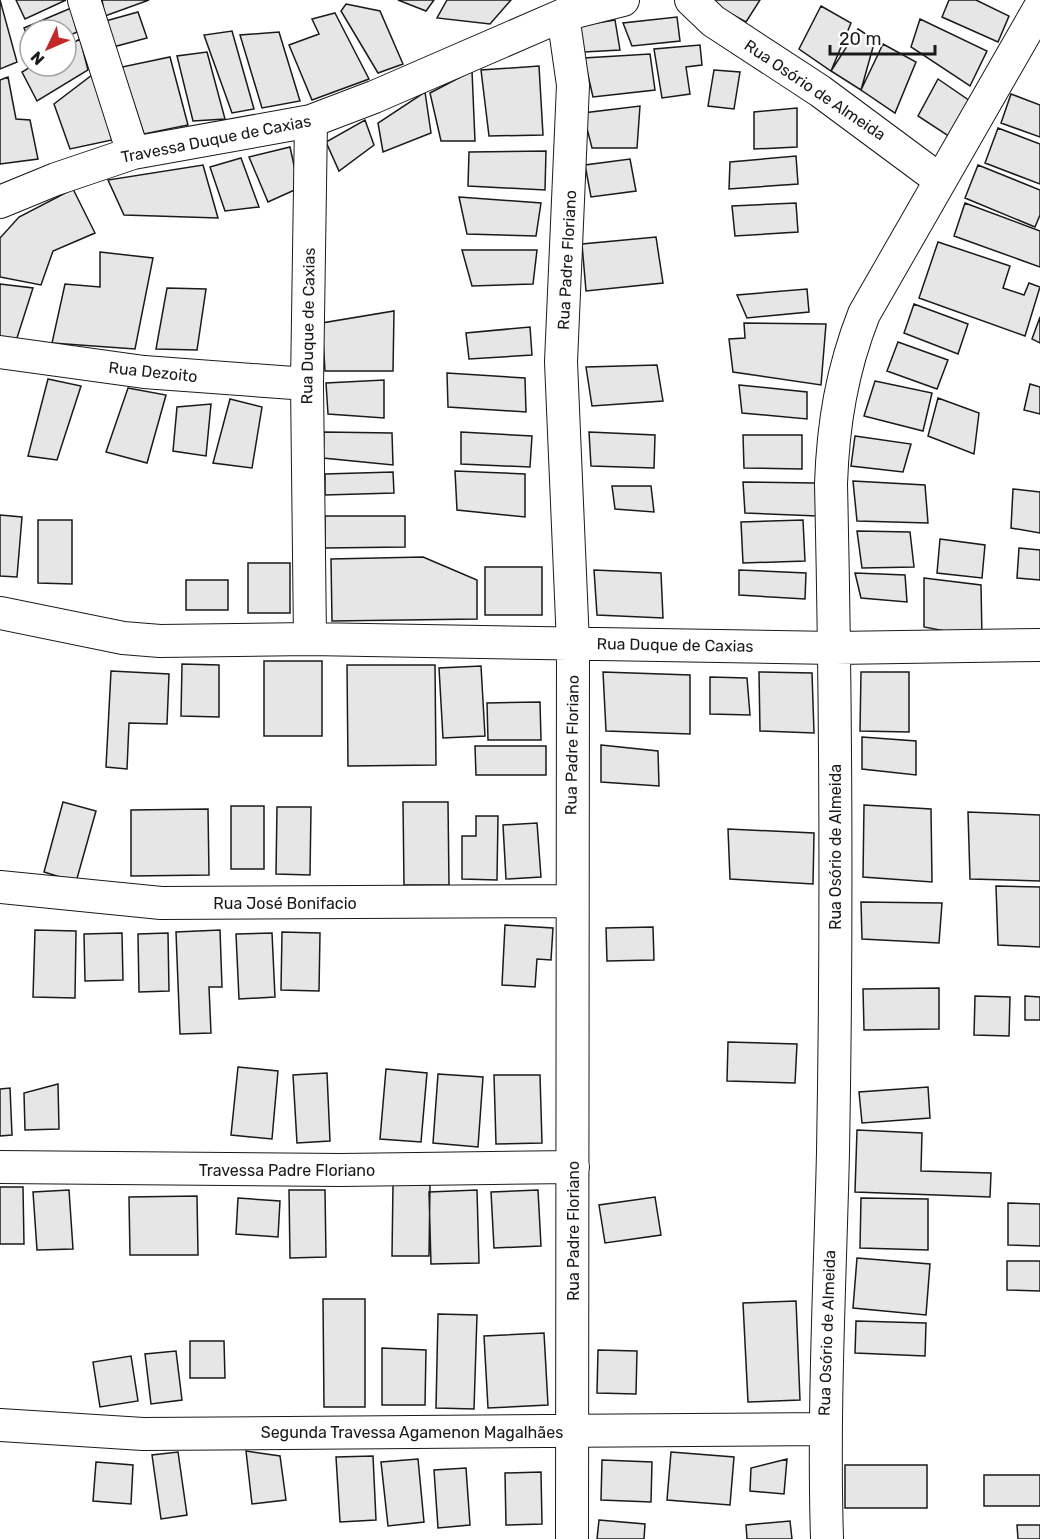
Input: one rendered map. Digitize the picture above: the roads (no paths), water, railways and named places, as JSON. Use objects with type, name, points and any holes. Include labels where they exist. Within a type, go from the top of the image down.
[{"type":"street","points":[[84,0],[133,153]]},
{"type":"street","points":[[554,8],[624,0]]},
{"type":"street","name":"Rua Osório de Almeida","points":[[691,0],[713,21],[820,91],[940,180]]},
{"type":"street","name":"Rua Osório de Almeida","points":[[826,1539],[824,1429],[835,1008],[832,442],[848,354],[864,314],[1040,7]]},
{"type":"street","name":"Travessa Duque de Caxias","points":[[0,202],[56,179],[133,153],[311,121],[375,97],[554,8]]},
{"type":"street","name":"Rua Padre Floriano","points":[[554,8],[573,85],[572,157],[561,362],[573,644],[570,901],[573,1167],[572,1539]]},
{"type":"street","name":"Rua Duque de Caxias","points":[[310,639],[307,384],[311,121]]},
{"type":"street","name":"Rua Dezoito","points":[[0,352],[144,372],[307,384]]},
{"type":"street","name":"Rua Duque de Caxias","points":[[0,613],[123,638],[160,641],[310,639],[834,648],[1040,645]]},
{"type":"street","name":"Rua José Bonifacio","points":[[0,887],[161,903],[570,901]]},
{"type":"street","name":"Travessa Padre Floriano","points":[[0,1167],[329,1170],[573,1167]]},
{"type":"street","name":"Segunda Travessa Agamenon Magalhães","points":[[0,1425],[142,1434],[824,1429]]}]
